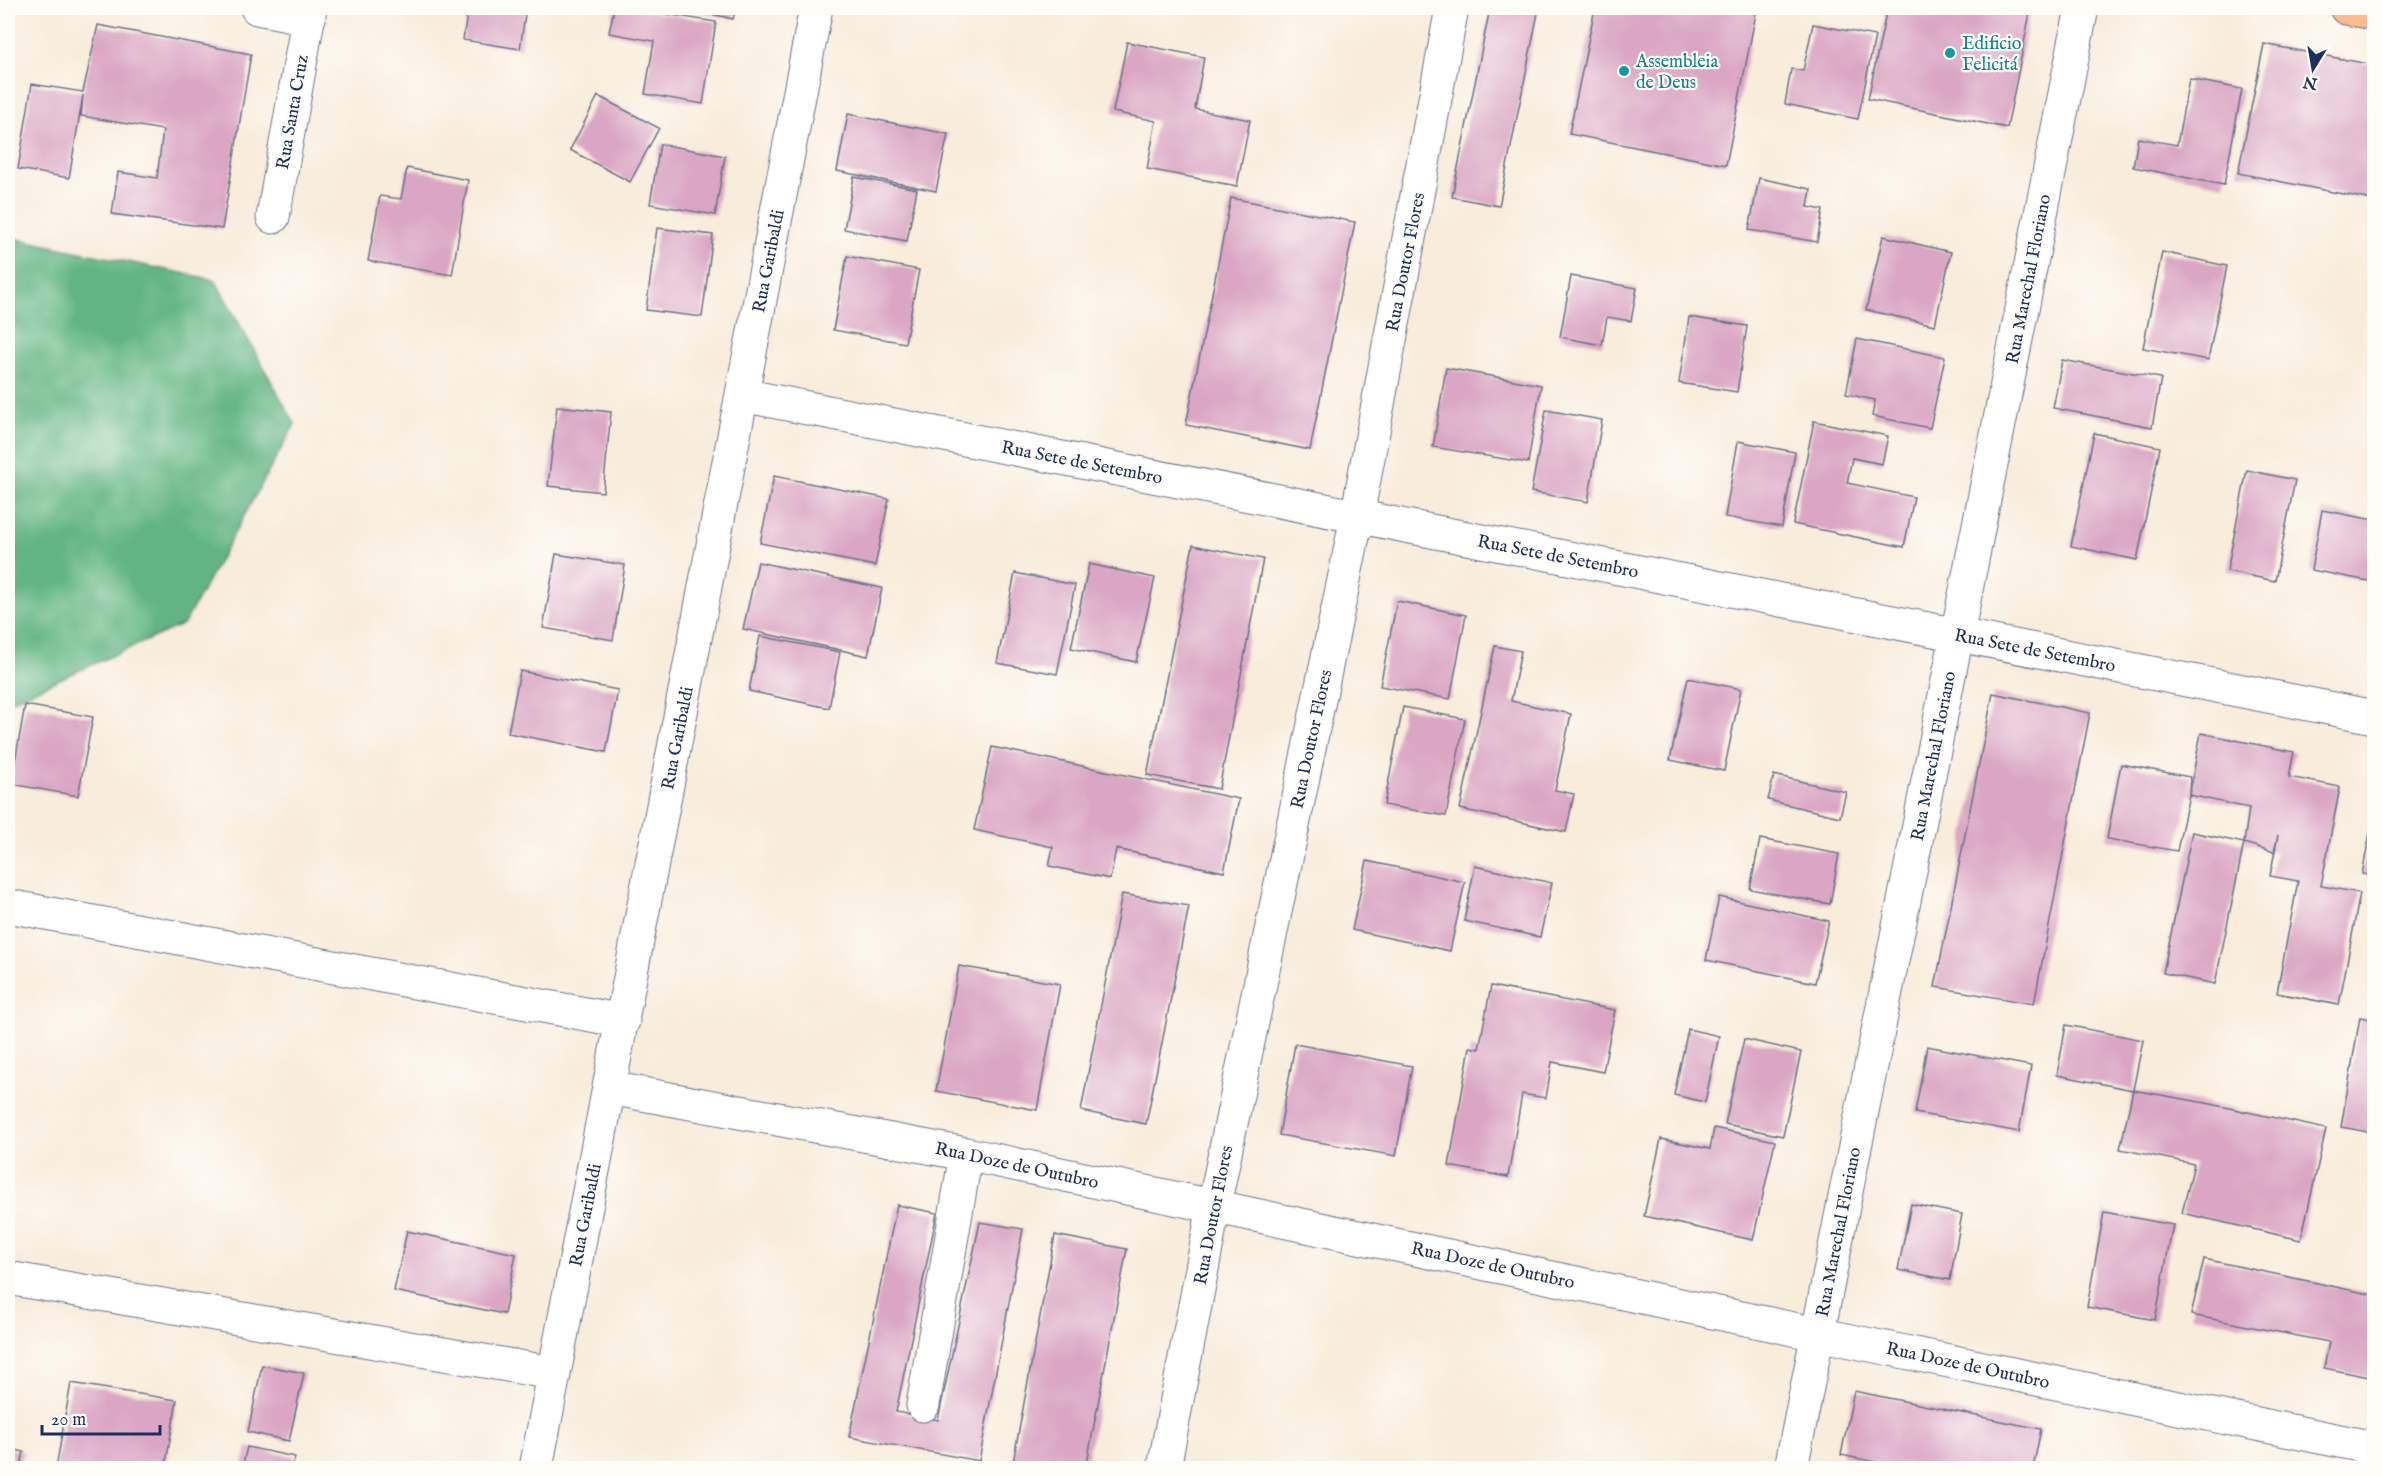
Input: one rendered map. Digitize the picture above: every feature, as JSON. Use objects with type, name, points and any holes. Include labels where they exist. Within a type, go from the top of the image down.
[{"type":"main road","points":[[2346,8],[2374,13]]},
{"type":"street","points":[[257,8],[310,13]]},
{"type":"street","name":"Rua Garibaldi","points":[[536,1468],[816,8]]},
{"type":"street","name":"Rua Doutor Flores","points":[[1164,1468],[1214,1206],[1357,517],[1452,8]]},
{"type":"street","name":"Rua Marechal Floriano","points":[[1791,1468],[2082,8]]},
{"type":"street","name":"Rua Santa Cruz","points":[[273,217],[310,13]]},
{"type":"street","name":"Rua Sete de Setembro","points":[[742,395],[2374,717]]},
{"type":"street","points":[[8,906],[623,1021]]},
{"type":"street","name":"Rua Doze de Outubro","points":[[610,1088],[966,1154],[1817,1334],[2374,1448]]},
{"type":"street","points":[[923,1405],[966,1154]]},
{"type":"street","points":[[8,1278],[553,1373]]},
{"type":"green space","points":[[8,237],[215,280],[295,424],[184,624],[8,702]]},
{"type":"building","points":[[468,8],[526,8],[520,49],[463,40]]},
{"type":"building","points":[[614,8],[628,8],[716,22],[703,104],[645,94],[654,41],[609,33]]},
{"type":"building","points":[[686,8],[736,8],[733,19]]},
{"type":"building","points":[[1490,8],[1539,8],[1499,206],[1452,197]]},
{"type":"building","points":[[1595,8],[1757,8],[1726,165],[1569,134]]},
{"type":"building","name":"Edificio Felicitá","points":[[1887,8],[2031,8],[2007,128],[1868,99]]},
{"type":"building","points":[[1813,24],[1875,36],[1858,119],[1785,104],[1791,69],[1803,71]]},
{"type":"building","points":[[98,25],[251,54],[222,229],[112,214],[118,172],[157,178],[163,130],[81,116],[83,95],[69,178],[18,169],[32,84],[83,92]]},
{"type":"building","points":[[1127,42],[1204,57],[1195,109],[1250,120],[1237,186],[1147,169],[1156,121],[1113,112]]},
{"type":"building","points":[[2264,44],[2374,65],[2373,200],[2238,173]]},
{"type":"building","points":[[2189,79],[2242,89],[2224,185],[2133,167],[2138,138],[2177,145]]},
{"type":"building","points":[[598,96],[659,128],[630,182],[570,150]]},
{"type":"building","points":[[848,114],[948,134],[936,191],[837,171]]},
{"type":"building","points":[[660,144],[725,156],[715,215],[650,204]]},
{"type":"building","points":[[407,168],[468,180],[452,275],[368,261],[380,196],[401,199]]},
{"type":"building","points":[[854,177],[917,189],[907,241],[844,229]]},
{"type":"building","points":[[1759,178],[1811,189],[1808,207],[1823,210],[1817,242],[1749,230]]},
{"type":"building","points":[[1231,198],[1355,222],[1310,450],[1186,425]]},
{"type":"building","points":[[657,228],[713,235],[702,317],[646,310]]},
{"type":"building","points":[[1883,236],[1951,252],[1935,325],[1866,310]]},
{"type":"building","points":[[2162,252],[2227,266],[2208,360],[2143,348]]},
{"type":"building","points":[[847,256],[919,270],[905,343],[833,330]]},
{"type":"building","points":[[1571,276],[1637,288],[1631,321],[1607,317],[1602,345],[1560,337]]},
{"type":"building","points":[[1689,317],[1747,326],[1737,392],[1679,383]]},
{"type":"building","points":[[1857,339],[1945,357],[1930,428],[1872,416],[1875,400],[1846,394]]},
{"type":"building","points":[[2062,360],[2161,378],[2152,427],[2053,408]]},
{"type":"building","points":[[1446,368],[1541,385],[1528,463],[1433,447]]},
{"type":"building","points":[[557,406],[611,412],[603,492],[548,486]]},
{"type":"building","points":[[1546,410],[1602,420],[1588,502],[1531,492]]},
{"type":"building","points":[[1814,421],[1888,436],[1882,464],[1852,458],[1847,483],[1914,497],[1904,547],[1793,524]]},
{"type":"building","points":[[2094,433],[2160,447],[2137,560],[2071,546]]},
{"type":"building","points":[[1738,441],[1795,452],[1782,527],[1725,517]]},
{"type":"building","points":[[2247,470],[2295,480],[2275,581],[2227,571]]},
{"type":"building","points":[[774,476],[889,499],[875,566],[760,543]]},
{"type":"building","points":[[2322,510],[2374,520],[2374,582],[2311,570]]},
{"type":"building","points":[[1193,545],[1263,559],[1219,789],[1147,775]]},
{"type":"building","points":[[556,554],[625,565],[613,640],[543,628]]},
{"type":"building","points":[[758,562],[882,588],[868,656],[743,629]]},
{"type":"building","points":[[1089,564],[1155,578],[1136,662],[1071,648]]},
{"type":"building","points":[[1015,573],[1075,585],[1057,674],[997,663]]},
{"type":"building","points":[[1397,601],[1466,615],[1450,699],[1380,686]]},
{"type":"building","points":[[760,636],[840,652],[829,708],[749,691]]},
{"type":"building","points":[[1495,646],[1521,651],[1511,701],[1571,714],[1555,790],[1574,794],[1566,832],[1460,809]]},
{"type":"building","points":[[520,671],[618,690],[606,752],[508,733]]},
{"type":"building","points":[[1688,678],[1741,689],[1724,771],[1670,760]]},
{"type":"building","points":[[1993,693],[2090,713],[2034,1004],[1935,987]]},
{"type":"building","points":[[25,705],[93,717],[78,796],[11,784]]},
{"type":"building","points":[[1403,707],[1465,719],[1446,816],[1384,805]]},
{"type":"building","points":[[2201,733],[2294,752],[2289,777],[2340,787],[2321,886],[2360,893],[2339,1005],[2277,993],[2298,881],[2270,876],[2278,835],[2274,852],[2244,843],[2249,808],[2189,795]]},
{"type":"building","points":[[992,747],[1239,799],[1224,872],[1116,849],[1110,879],[1049,866],[1053,847],[974,830]]},
{"type":"building","points":[[2121,764],[2190,777],[2189,795],[2177,851],[2107,839]]},
{"type":"building","points":[[1774,775],[1846,792],[1840,817],[1768,800]]},
{"type":"building","points":[[2374,818],[2374,876],[2362,874]]},
{"type":"building","points":[[2192,832],[2244,843],[2215,984],[2163,973]]},
{"type":"building","points":[[1760,839],[1839,854],[1830,904],[1750,889]]},
{"type":"building","points":[[1367,861],[1465,882],[1450,951],[1352,930]]},
{"type":"building","points":[[1475,866],[1552,883],[1540,937],[1464,921]]},
{"type":"building","points":[[1122,894],[1189,906],[1146,1124],[1081,1111]]},
{"type":"building","points":[[1719,897],[1829,921],[1815,983],[1706,960]]},
{"type":"building","points":[[959,966],[1060,984],[1037,1110],[936,1091]]},
{"type":"building","points":[[1491,986],[1615,1010],[1603,1072],[1552,1062],[1546,1098],[1522,1094],[1508,1177],[1449,1166],[1470,1047],[1479,1049]]},
{"type":"building","points":[[2360,1017],[2374,1020],[2374,1133],[2341,1127]]},
{"type":"building","points":[[2066,1025],[2143,1040],[2133,1090],[2057,1075]]},
{"type":"building","points":[[1688,1029],[1719,1036],[1705,1102],[1674,1095]]},
{"type":"building","points":[[1744,1039],[1801,1052],[1783,1136],[1725,1124]]},
{"type":"building","points":[[1295,1044],[1412,1066],[1396,1156],[1279,1135]]},
{"type":"building","points":[[1927,1046],[2031,1066],[2019,1132],[1915,1113]]},
{"type":"building","points":[[2133,1090],[2326,1129],[2301,1240],[2182,1213],[2194,1164],[2120,1149]]},
{"type":"building","points":[[1714,1128],[1775,1141],[1753,1240],[1644,1216],[1661,1139],[1710,1149]]},
{"type":"building","points":[[1911,1204],[1962,1214],[1950,1280],[1898,1270]]},
{"type":"building","points":[[897,1205],[937,1213],[896,1412],[938,1420],[980,1222],[1023,1229],[979,1461],[849,1437]]},
{"type":"building","points":[[2104,1212],[2173,1225],[2155,1320],[2087,1307]]},
{"type":"building","points":[[407,1231],[516,1254],[504,1314],[394,1291]]},
{"type":"building","points":[[1055,1235],[1127,1249],[1086,1468],[1012,1468]]},
{"type":"building","points":[[2204,1259],[2374,1295],[2374,1378],[2324,1368],[2329,1342],[2191,1315]]},
{"type":"building","points":[[262,1365],[304,1373],[289,1441],[248,1432]]},
{"type":"building","points":[[71,1383],[177,1400],[165,1468],[56,1468]]},
{"type":"building","points":[[1854,1391],[2041,1429],[2033,1468],[1905,1468],[1841,1455]]},
{"type":"building","points":[[247,1447],[295,1457],[292,1468],[242,1468]]},
{"type":"building","points":[[8,1448],[24,1452],[20,1468],[8,1468]]},
{"type":"place","name":"Edificio Felicitá","points":[[1950,53]]},
{"type":"place","name":"Assembleia de Deus","points":[[1624,71]]}]
